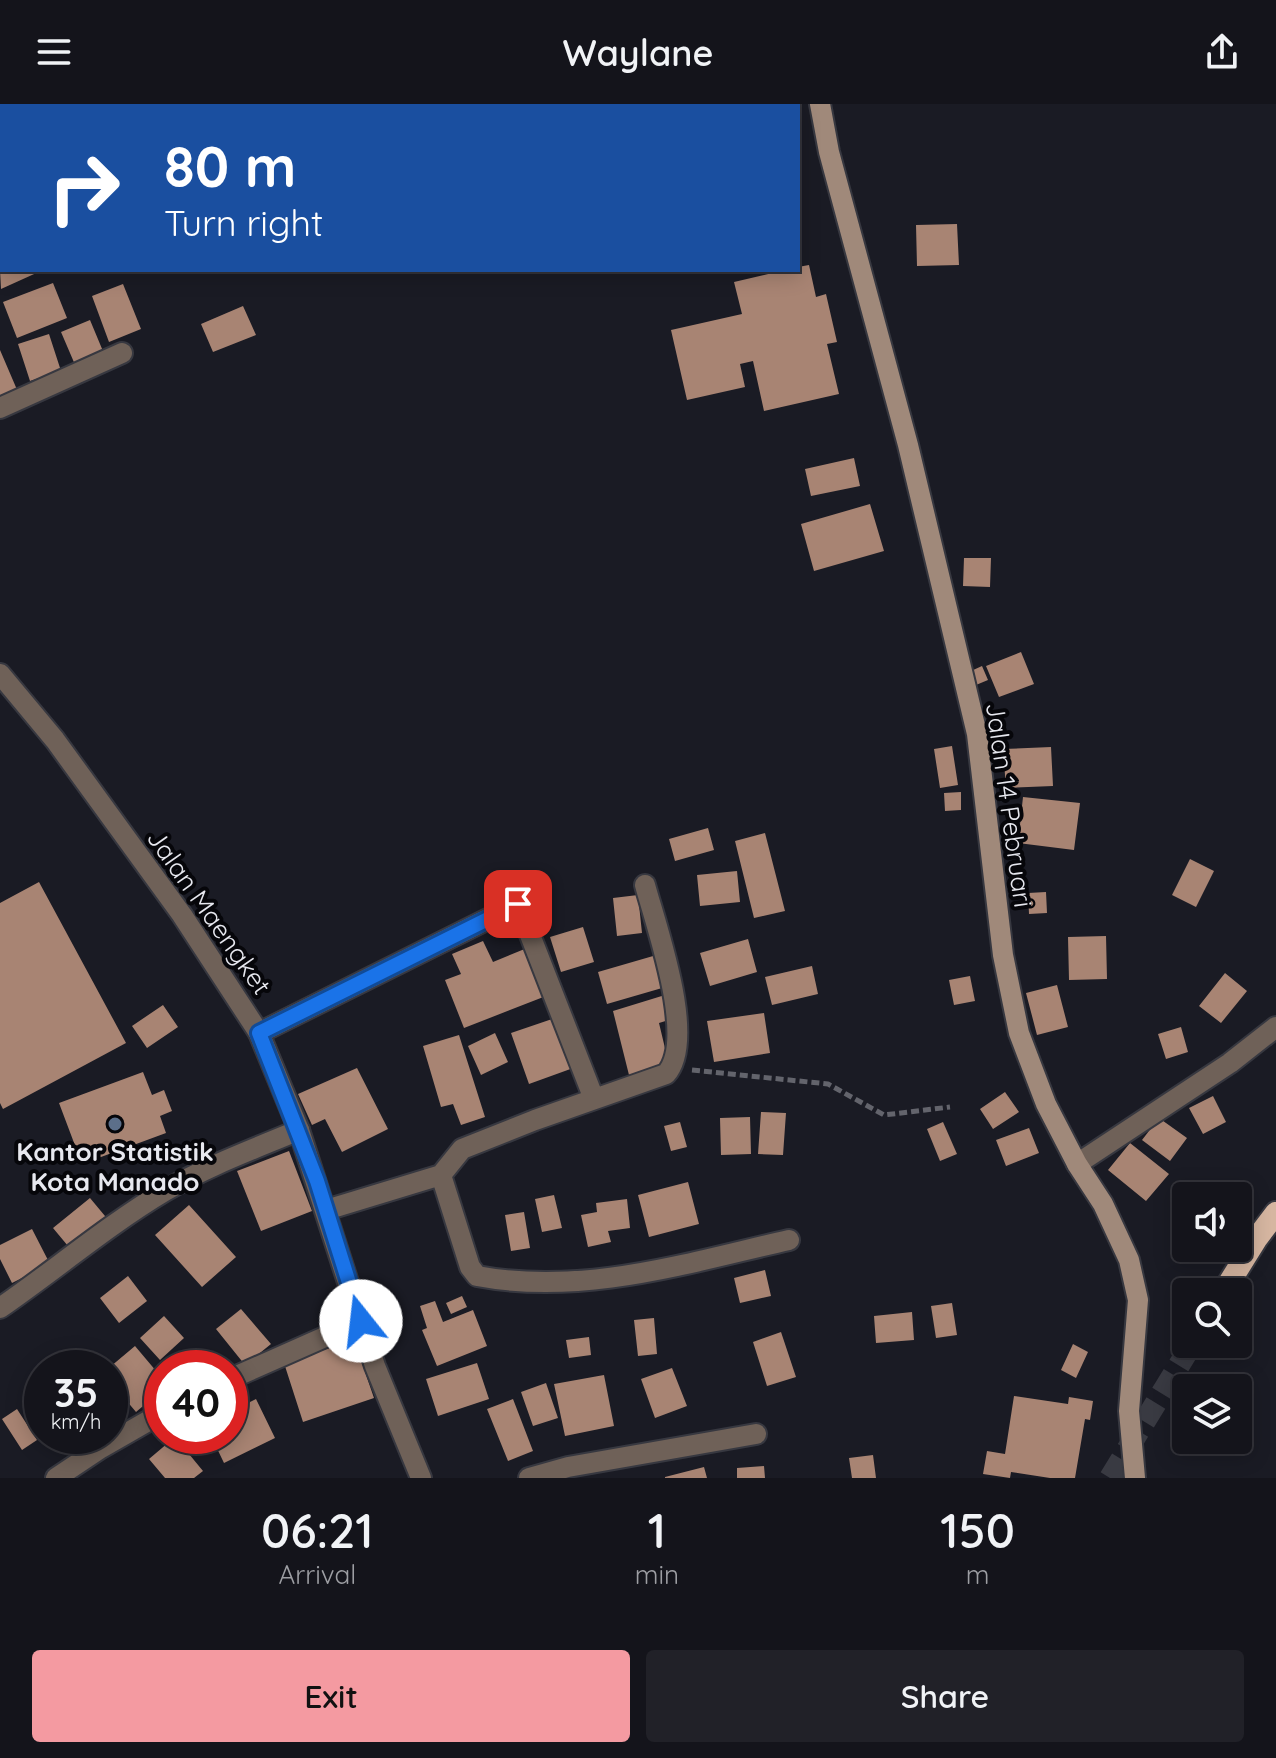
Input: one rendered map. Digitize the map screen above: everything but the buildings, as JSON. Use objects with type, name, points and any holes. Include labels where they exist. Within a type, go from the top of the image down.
[{"type":"highway","points":[[1232,1278],[1276,1213]]},
{"type":"main road","name":"Jalan 14 Pebruari","points":[[820,104],[829,152],[908,445],[977,734],[1003,955],[1013,1011],[1029,1065],[1046,1104],[1077,1164],[1103,1204],[1129,1260],[1135,1283],[1138,1300],[1129,1411],[1134,1478]]},
{"type":"street","points":[[0,408],[122,353]]},
{"type":"street","name":"Jalan Maengket","points":[[0,674],[55,740],[173,902],[259,1033],[299,1130],[375,1366],[421,1478]]},
{"type":"street","points":[[326,1210],[441,1175],[462,1149],[661,1077],[672,1067],[677,1044],[674,991],[645,885]]},
{"type":"street","points":[[259,1033],[518,904],[594,1099]]},
{"type":"street","points":[[1077,1164],[1230,1063],[1276,1027]]},
{"type":"street","points":[[0,1308],[168,1189],[201,1171],[299,1130]]},
{"type":"street","points":[[441,1175],[470,1267],[477,1276],[552,1283],[615,1278],[789,1240]]},
{"type":"street","points":[[248,1371],[361,1321]]},
{"type":"street","points":[[56,1478],[144,1423]]},
{"type":"street","points":[[529,1478],[568,1467],[756,1434]]},
{"type":"path","points":[[672,1067],[828,1084],[884,1115],[950,1107]]},
{"type":"tunnel","points":[[1110,1478],[1183,1358]]},
{"type":"place","name":"Kantor Statistik Kota Manado","points":[[115,1124]]},
{"type":"route","points":[[361,1321],[299,1130],[259,1033],[518,904]]}]
